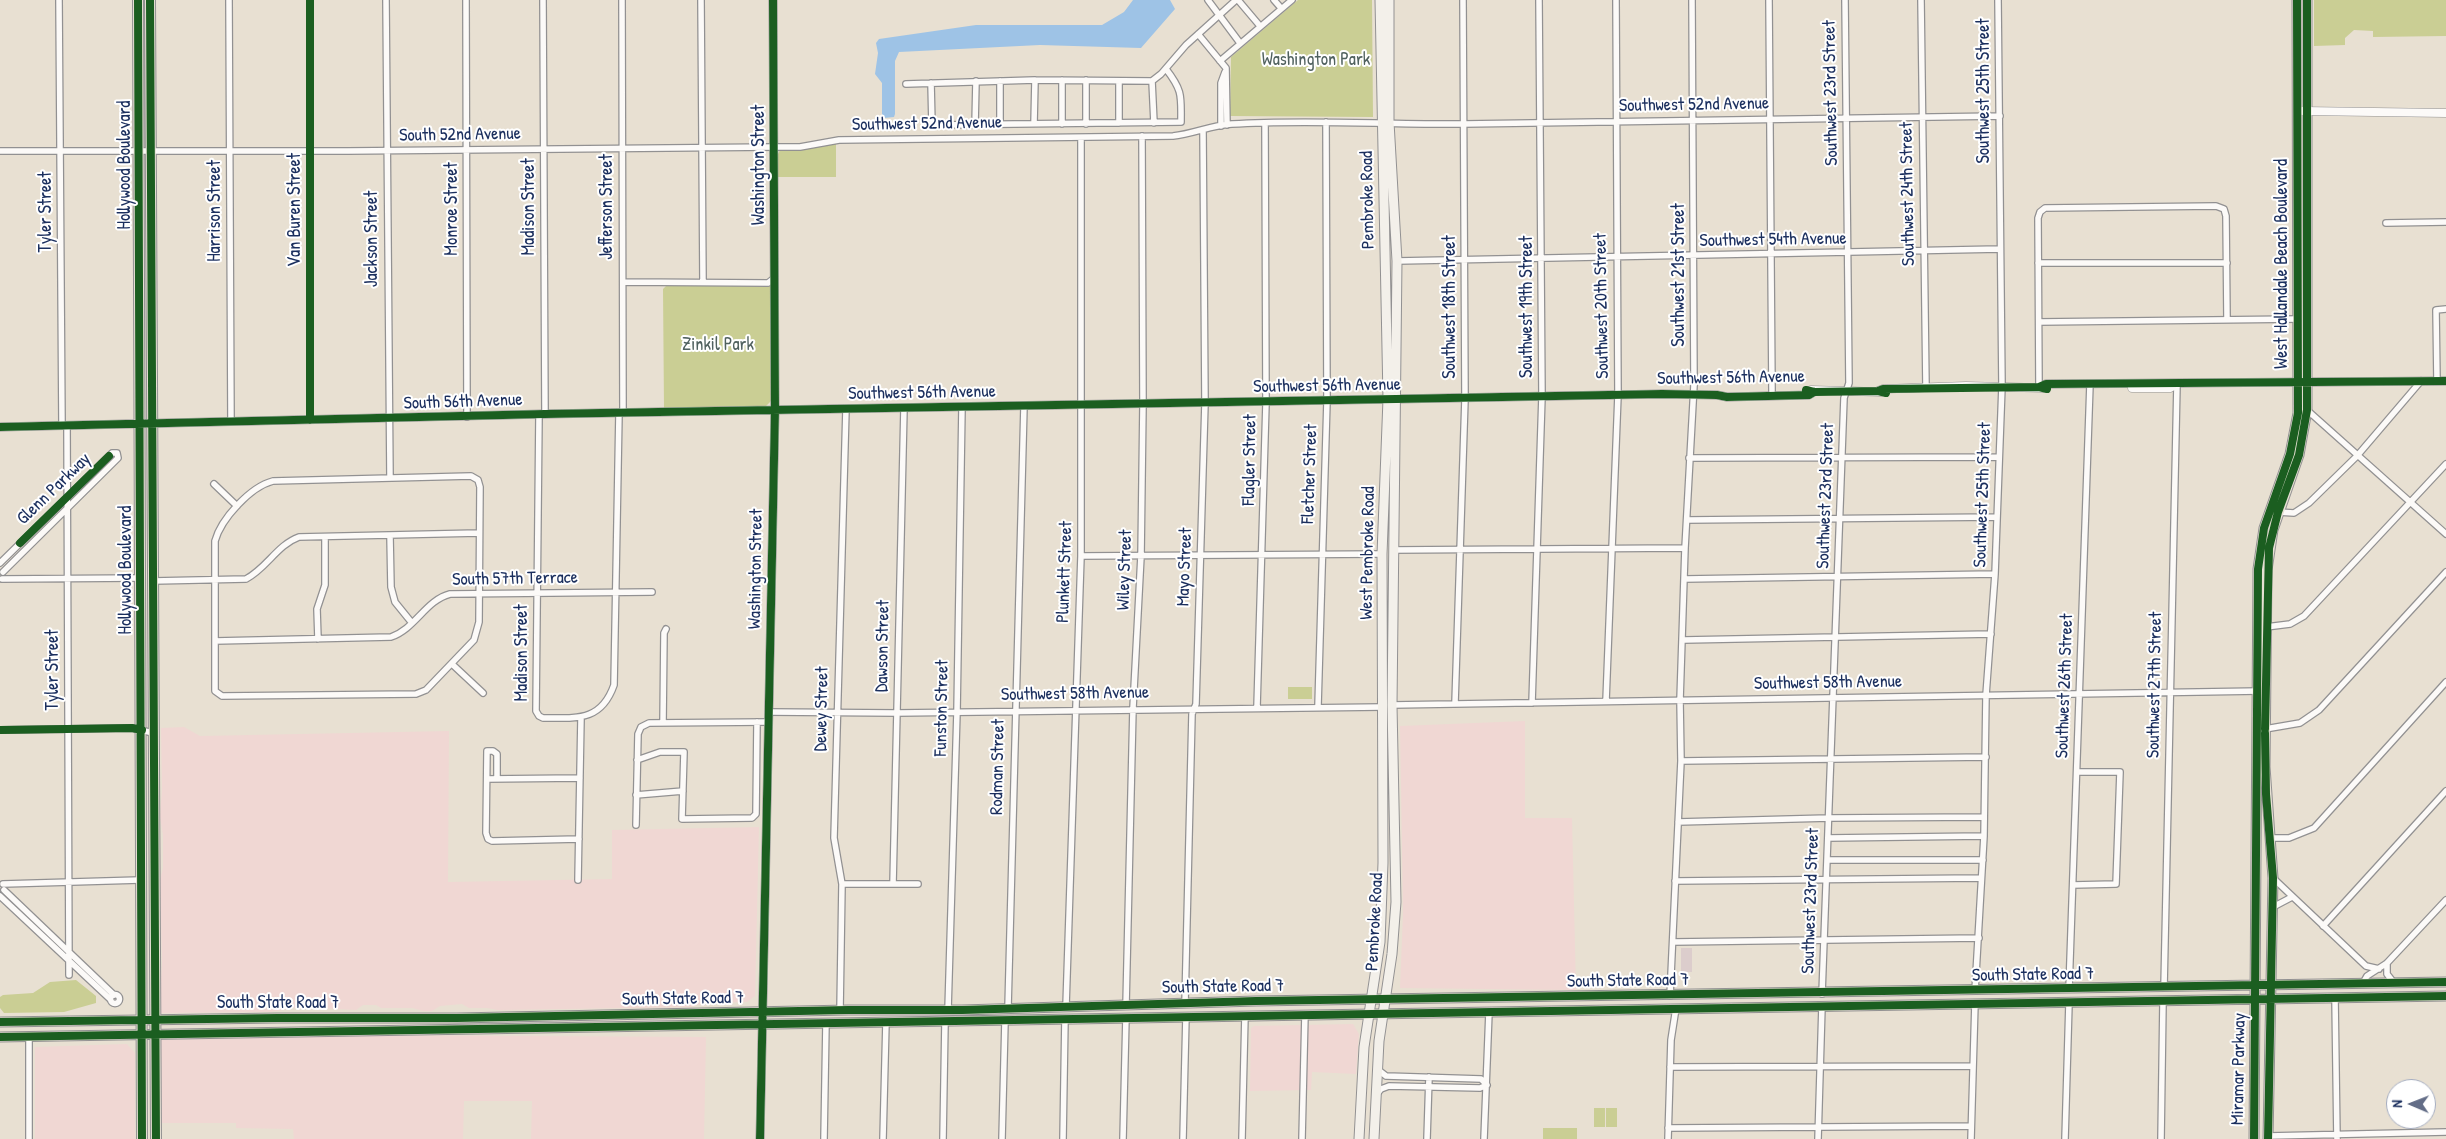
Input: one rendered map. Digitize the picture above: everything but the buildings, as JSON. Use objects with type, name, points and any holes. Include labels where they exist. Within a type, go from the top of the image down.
[{"type":"highway","name":"Hollywood Boulevard","points":[[138,0],[146,150],[152,424],[153,892],[156,1139]]},
{"type":"highway","points":[[143,0],[145,28],[150,35]]},
{"type":"highway","name":"Hollywood Boulevard","points":[[142,1139],[140,880],[142,730],[141,424],[150,0]]},
{"type":"highway","points":[[141,532],[146,541],[146,574],[147,578],[153,581]]},
{"type":"highway","points":[[141,826],[146,830],[148,862],[153,869]]},
{"type":"highway","points":[[140,880],[148,884],[153,892]]},
{"type":"main road","points":[[1381,0],[1389,40]]},
{"type":"main road","name":"Pembroke Road","points":[[1381,0],[1385,122],[1386,278],[1392,399]]},
{"type":"main road","name":"Pembroke Road","points":[[1389,0],[1385,122],[1397,261],[1397,314],[1392,399]]},
{"type":"main road","name":"West Hallandale Beach Boulevard","points":[[2270,1000],[2273,878],[2266,794],[2265,729],[2261,691],[2258,569],[2261,538],[2296,432],[2303,382],[2302,111],[2297,0]]},
{"type":"main road","name":"West Hallandale Beach Boulevard","points":[[2255,1000],[2255,761],[2266,627],[2269,548],[2278,512],[2300,455],[2307,410],[2298,319],[2302,111],[2307,0]]},
{"type":"main road","points":[[2297,29],[2307,12]]},
{"type":"main road","points":[[1385,219],[1390,228],[1391,254],[1397,261]]},
{"type":"main road","points":[[1386,278],[1391,280],[1392,307],[1397,314]]},
{"type":"main road","name":"West Pembroke Road","points":[[1382,707],[1382,554],[1392,399]]},
{"type":"main road","name":"West Pembroke Road","points":[[1392,399],[1394,550],[1392,705]]},
{"type":"main road","points":[[2276,493],[2278,512]]},
{"type":"main road","points":[[1385,504],[1388,513],[1387,539],[1394,550]]},
{"type":"main road","points":[[2261,538],[2266,545],[2262,584],[2267,603]]},
{"type":"main road","points":[[1382,554],[1388,564],[1388,593],[1393,608]]},
{"type":"main road","points":[[1382,651],[1384,653],[1385,690],[1388,701],[1392,705]]},
{"type":"main road","name":"Pembroke Road","points":[[1374,1139],[1377,1069],[1392,954],[1396,902],[1392,705]]},
{"type":"main road","points":[[1382,707],[1387,718],[1388,751],[1393,763]]},
{"type":"main road","name":"Pembroke Road","points":[[1359,1139],[1364,1047],[1380,942],[1382,707]]},
{"type":"main road","name":"West Hallandale Beach Boulevard","points":[[2255,761],[2260,788],[2262,827],[2270,838]]},
{"type":"main road","name":"South State Road 7","points":[[0,1022],[610,1015],[840,1010],[962,1010],[1185,1003],[1975,992],[2270,985],[2365,979],[2394,983],[2446,982]]},
{"type":"main road","points":[[1975,1004],[1980,997],[1993,991]]},
{"type":"main road","points":[[1957,1004],[1970,998],[1975,992]]},
{"type":"main road","points":[[1676,1008],[1692,995]]},
{"type":"main road","points":[[1571,1010],[1596,996]]},
{"type":"main road","points":[[1652,1008],[1664,1003],[1670,996]]},
{"type":"main road","name":"South State Road 7","points":[[0,1037],[2446,996]]},
{"type":"main road","name":"Miramar Parkway","points":[[2254,1139],[2255,1000]]},
{"type":"main road","name":"Miramar Parkway","points":[[2268,1138],[2270,1000]]},
{"type":"main road","points":[[1126,1017],[1132,1008],[1141,1004]]},
{"type":"main road","points":[[1110,1017],[1120,1014],[1126,1005]]},
{"type":"main road","points":[[927,1022],[943,1015],[948,1010]]},
{"type":"main road","points":[[945,1022],[962,1010]]},
{"type":"main road","points":[[598,1028],[610,1015]]},
{"type":"main road","points":[[586,1028],[610,1015]]},
{"type":"street","name":"Tyler Street","points":[[59,0],[65,425],[68,498],[69,975]]},
{"type":"street","name":"Harrison Street","points":[[229,0],[231,422]]},
{"type":"street","name":"Van Buren Street","points":[[310,0],[310,420]]},
{"type":"street","name":"Jackson Street","points":[[386,0],[388,420],[390,478]]},
{"type":"street","name":"Monroe Street","points":[[466,0],[467,417]]},
{"type":"street","name":"Madison Street","points":[[543,0],[542,414],[536,710],[539,716],[543,718],[581,718]]},
{"type":"street","name":"Jefferson Street","points":[[581,718],[593,714],[604,705],[614,686],[623,282],[622,0]]},
{"type":"street","points":[[701,0],[703,282]]},
{"type":"street","name":"Washington Street","points":[[760,1139],[775,410],[773,0]]},
{"type":"street","points":[[1208,0],[1240,42]]},
{"type":"street","points":[[906,84],[1035,80],[1152,80],[1166,69],[1198,34],[1237,0],[1260,26]]},
{"type":"street","points":[[1274,0],[1281,8]]},
{"type":"street","points":[[1220,61],[1240,42],[1292,0]]},
{"type":"street","name":"Southwest 18th Street","points":[[1456,704],[1465,399],[1464,0]]},
{"type":"street","name":"Southwest 19th Street","points":[[1532,703],[1542,396],[1539,0]]},
{"type":"street","name":"Southwest 20th Street","points":[[1606,701],[1618,395],[1616,0]]},
{"type":"street","name":"Southwest 21st Street","points":[[1670,996],[1681,761],[1680,700],[1684,640],[1685,548],[1693,395],[1694,120],[1692,0]]},
{"type":"street","points":[[1769,0],[1772,391]]},
{"type":"street","name":"Southwest 23rd Street","points":[[1822,994],[1839,518],[1844,398],[1847,392],[1845,0]]},
{"type":"street","name":"Southwest 24th Street","points":[[1921,0],[1926,387]]},
{"type":"street","name":"Southwest 25th Street","points":[[1975,992],[1984,836],[1986,695],[1991,634],[2002,386],[1998,0]]},
{"type":"street","points":[[1198,34],[1226,68],[1221,83],[1224,125]]},
{"type":"street","points":[[931,83],[932,125],[1181,122],[1181,92],[1166,69]]},
{"type":"street","points":[[1034,124],[1035,80]]},
{"type":"street","points":[[1062,80],[1062,124]]},
{"type":"street","points":[[1086,80],[1086,124]]},
{"type":"street","points":[[1152,80],[1154,123]]},
{"type":"street","points":[[975,125],[976,81]]},
{"type":"street","points":[[1000,81],[1000,124]]},
{"type":"street","points":[[1119,81],[1119,123]]},
{"type":"street","points":[[2302,111],[2446,113]]},
{"type":"street","name":"Southwest 52nd Avenue","points":[[1385,122],[1402,124],[1464,124],[2000,116]]},
{"type":"street","name":"Fletcher Street","points":[[1318,706],[1327,402],[1326,122]]},
{"type":"street","points":[[1081,138],[1183,135],[1224,125],[1385,122]]},
{"type":"street","name":"Flagler Street","points":[[1257,707],[1266,403],[1265,123]]},
{"type":"street","name":"Mayo Street","points":[[1185,1003],[1192,714],[1194,708],[1201,555],[1204,403],[1203,131]]},
{"type":"street","name":"Wiley Street","points":[[1126,1005],[1134,708],[1141,556],[1143,404],[1142,136]]},
{"type":"street","name":"Southwest 52nd Avenue","points":[[774,147],[800,146],[839,140],[1081,138]]},
{"type":"street","name":"Plunkett Street","points":[[1066,1006],[1081,556],[1081,138]]},
{"type":"street","name":"South 52nd Avenue","points":[[0,151],[387,151],[774,147]]},
{"type":"street","points":[[2039,387],[2038,218],[2040,212],[2049,207],[2216,206],[2224,209],[2226,216],[2227,318]]},
{"type":"street","points":[[2386,223],[2446,222]]},
{"type":"street","name":"Southwest 54th Avenue","points":[[1397,261],[1541,257],[1847,254],[2000,249]]},
{"type":"street","points":[[2038,263],[2227,263]]},
{"type":"street","points":[[623,282],[768,282],[773,279]]},
{"type":"street","points":[[2437,381],[2436,310],[2446,309]]},
{"type":"street","points":[[2039,322],[2227,318],[2298,319]]},
{"type":"street","points":[[2278,512],[2294,513],[2309,503],[2357,456],[2421,381]]},
{"type":"street","name":"Southwest 56th Avenue","points":[[1717,395],[1726,392],[1810,390],[1814,392],[1847,392],[1926,387],[2039,387],[2046,384],[2090,386],[2170,382],[2177,384],[2446,381]]},
{"type":"street","name":"Southwest 27th Street","points":[[2164,987],[2177,384]]},
{"type":"street","name":"Southwest 26th Street","points":[[2069,989],[2090,386]]},
{"type":"street","name":"Southwest 56th Avenue","points":[[1878,391],[1883,393],[1967,391],[1973,388]]},
{"type":"street","name":"Southwest 56th Avenue","points":[[775,410],[1327,402],[1542,396],[1717,395],[1726,397],[1809,394],[1814,392]]},
{"type":"street","name":"Rodman Street","points":[[1008,1008],[1014,710],[1024,406]]},
{"type":"street","name":"Funston Street","points":[[948,1010],[957,712],[962,407]]},
{"type":"street","name":"Dawson Street","points":[[893,884],[904,408]]},
{"type":"street","name":"Dewey Street","points":[[840,1010],[842,884],[834,838],[846,409]]},
{"type":"street","name":"South 56th Avenue","points":[[0,428],[775,410]]},
{"type":"street","points":[[2307,410],[2446,534]]},
{"type":"street","name":"Glenn Parkway","points":[[0,563],[112,453],[117,453],[118,458],[68,509],[1,571]]},
{"type":"street","points":[[1689,458],[2000,457]]},
{"type":"street","points":[[2266,627],[2290,624],[2304,616],[2446,464]]},
{"type":"street","points":[[471,476],[478,480],[480,486],[480,592],[479,622],[474,640],[453,665],[426,690],[416,694],[222,696],[218,694],[215,691],[215,542],[217,533],[237,506],[265,483],[273,481],[390,478],[471,476]]},
{"type":"street","points":[[214,484],[237,506]]},
{"type":"street","points":[[1687,520],[1997,517]]},
{"type":"street","points":[[153,581],[246,579],[255,575],[287,541],[299,537],[479,533]]},
{"type":"street","points":[[390,536],[391,588],[395,602],[412,623]]},
{"type":"street","points":[[318,639],[316,609],[325,585],[325,537]]},
{"type":"street","points":[[1394,550],[1537,551],[1685,548]]},
{"type":"street","points":[[1081,556],[1382,554]]},
{"type":"street","points":[[1,571],[1,580],[141,578]]},
{"type":"street","points":[[2265,729],[2300,723],[2319,710],[2446,572]]},
{"type":"street","points":[[1685,579],[1994,574]]},
{"type":"street","name":"South 57th Terrace","points":[[215,641],[391,636],[401,633],[440,596],[480,592],[652,592]]},
{"type":"street","points":[[663,723],[664,633],[666,629]]},
{"type":"street","points":[[1684,640],[1991,634]]},
{"type":"street","points":[[453,665],[483,693]]},
{"type":"street","points":[[2270,838],[2289,838],[2314,828],[2446,682]]},
{"type":"street","name":"Southwest 58th Avenue","points":[[1392,705],[2261,691]]},
{"type":"street","name":"Southwest 58th Avenue","points":[[768,712],[896,713],[1134,708],[1382,707]]},
{"type":"street","points":[[578,880],[581,718]]},
{"type":"street","points":[[637,760],[660,752],[684,752],[682,819],[746,819],[756,814],[757,722]]},
{"type":"street","points":[[636,825],[638,734],[641,727],[649,723],[768,722]]},
{"type":"street","points":[[0,730],[132,728],[142,730],[153,736]]},
{"type":"street","points":[[497,779],[497,754],[493,751],[487,751],[486,834],[488,839],[492,841],[579,839]]},
{"type":"street","points":[[1681,761],[1986,757]]},
{"type":"street","points":[[2073,885],[2116,884],[2120,772],[2077,772]]},
{"type":"street","points":[[486,779],[580,778]]},
{"type":"street","points":[[636,794],[683,791]]},
{"type":"street","points":[[2323,926],[2446,791]]},
{"type":"street","points":[[1678,822],[1829,818],[1984,817]]},
{"type":"street","points":[[1828,838],[1984,836]]},
{"type":"street","points":[[1828,860],[1982,860]]},
{"type":"street","points":[[1675,881],[1981,878]]},
{"type":"street","points":[[2273,878],[2366,966],[2379,969]]},
{"type":"street","points":[[1,889],[69,881],[140,880]]},
{"type":"street","points":[[842,884],[918,884]]},
{"type":"street","points":[[1,889],[69,953],[112,997],[69,961],[1,889]]},
{"type":"street","points":[[2273,907],[2292,897]]},
{"type":"street","points":[[2365,979],[2387,964],[2446,900]]},
{"type":"street","points":[[2439,908],[2446,908]]},
{"type":"street","points":[[1673,942],[1979,938]]},
{"type":"street","points":[[2387,964],[2386,972],[2394,983]]},
{"type":"street","points":[[2365,979],[2366,966]]},
{"type":"street","points":[[2335,998],[2337,1136]]},
{"type":"street","points":[[2161,1139],[2164,1002]]},
{"type":"street","points":[[2065,1139],[2069,1003]]},
{"type":"street","points":[[1970,1139],[1975,1004]]},
{"type":"street","points":[[1818,1139],[1822,1006]]},
{"type":"street","points":[[1668,1139],[1670,1067],[1676,1008]]},
{"type":"street","points":[[1484,1139],[1489,1012]]},
{"type":"street","points":[[1302,1139],[1305,1014]]},
{"type":"street","points":[[1242,1139],[1245,1015]]},
{"type":"street","points":[[1183,1139],[1186,1016]]},
{"type":"street","points":[[1123,1139],[1126,1017]]},
{"type":"street","points":[[1062,1139],[1065,1018]]},
{"type":"street","points":[[1002,1139],[1005,1021]]},
{"type":"street","points":[[883,1139],[886,1022]]},
{"type":"street","points":[[943,1139],[945,1022]]},
{"type":"street","points":[[824,1139],[826,1024]]},
{"type":"street","points":[[29,1036],[29,1139]]},
{"type":"street","points":[[1670,1067],[1973,1066]]},
{"type":"street","points":[[1377,1069],[1386,1076],[1481,1079],[1487,1084]]},
{"type":"street","points":[[1427,1139],[1429,1077]]},
{"type":"street","points":[[1376,1096],[1381,1089],[1389,1086],[1480,1088],[1487,1084]]},
{"type":"street","points":[[1668,1128],[1818,1129],[1971,1126]]},
{"type":"street","points":[[2268,1138],[2403,1136],[2446,1132]]},
{"type":"shaded area","points":[[1525,721],[1525,818],[1572,818],[1576,990],[1400,988],[1403,914],[1400,726]]},
{"type":"shaded area","points":[[184,727],[200,736],[449,731],[448,882],[612,879],[612,830],[759,827],[755,996],[747,1002],[706,1003],[691,1007],[498,1010],[469,1008],[462,1004],[440,1006],[432,1011],[424,1011],[412,1008],[381,1008],[376,1005],[363,1005],[356,1010],[300,1007],[271,1012],[159,1013],[162,963],[160,880],[163,868],[163,835],[160,817],[162,790],[161,728]]},
{"type":"shaded area","points":[[1681,948],[1692,948],[1692,972],[1681,972]]},
{"type":"shaded area","points":[[1353,1024],[1359,1034],[1356,1074],[1312,1072],[1311,1090],[1250,1091],[1251,1028],[1254,1026]]},
{"type":"shaded area","points":[[158,1034],[706,1037],[704,1139],[531,1139],[532,1101],[464,1101],[463,1139],[294,1139],[293,1129],[236,1128],[236,1123],[158,1123]]},
{"type":"shaded area","points":[[127,1044],[135,1053],[135,1139],[35,1139],[35,1047]]},
{"type":"green space","name":"Washington Park","points":[[1298,0],[1372,0],[1373,117],[1230,116],[1231,57]]},
{"type":"green space","points":[[2314,0],[2446,0],[2446,36],[2373,37],[2373,31],[2354,30],[2345,38],[2345,45],[2314,46]]},
{"type":"green space","points":[[836,143],[836,177],[776,177],[777,156],[780,150],[806,149]]},
{"type":"green space","name":"Zinkil Park","points":[[766,284],[772,287],[771,401],[765,407],[668,411],[664,408],[663,289],[666,286]]},
{"type":"green space","points":[[1288,687],[1312,687],[1312,699],[1288,699]]},
{"type":"green space","points":[[76,980],[96,996],[96,1003],[64,1012],[4,1013],[0,1008],[0,997],[3,995],[33,993],[50,982]]},
{"type":"green space","points":[[1594,1108],[1605,1108],[1605,1127],[1594,1127]]},
{"type":"green space","points":[[1606,1108],[1617,1108],[1617,1127],[1606,1127]]},
{"type":"green space","points":[[1543,1128],[1577,1128],[1577,1139],[1543,1139]]},
{"type":"water","points":[[1133,0],[1170,0],[1175,9],[1141,48],[1040,45],[899,52],[895,61],[895,114],[894,117],[884,118],[882,116],[882,83],[875,74],[878,53],[876,43],[879,39],[976,25],[1102,25],[1124,12]]},
{"type":"cycle path","points":[[138,0],[142,1139]]},
{"type":"cycle path","points":[[150,0],[156,1139]]},
{"type":"cycle path","points":[[310,0],[310,420]]},
{"type":"cycle path","points":[[760,1139],[775,410],[773,0]]},
{"type":"cycle path","points":[[2254,1139],[2258,569],[2264,528],[2290,454],[2298,413],[2297,0]]},
{"type":"cycle path","points":[[2265,729],[2269,548],[2278,512],[2299,455],[2307,410],[2307,0]]},
{"type":"cycle path","points":[[2039,387],[2046,384],[2446,381]]},
{"type":"cycle path","points":[[1878,391],[1883,389],[2039,387],[2047,389]]},
{"type":"cycle path","points":[[1806,390],[1814,392],[1878,391],[1886,393]]},
{"type":"cycle path","points":[[0,427],[545,414],[1662,394],[1717,395],[1727,397],[1809,395],[1814,392]]},
{"type":"cycle path","points":[[20,543],[109,456]]},
{"type":"cycle path","points":[[0,730],[132,728],[142,730]]},
{"type":"cycle path","points":[[2265,733],[2266,794],[2273,878],[2268,1139]]},
{"type":"cycle path","points":[[0,1022],[277,1018],[457,1018],[848,1010],[962,1010],[1256,1001],[2446,982]]},
{"type":"cycle path","points":[[0,1037],[2446,996]]}]
